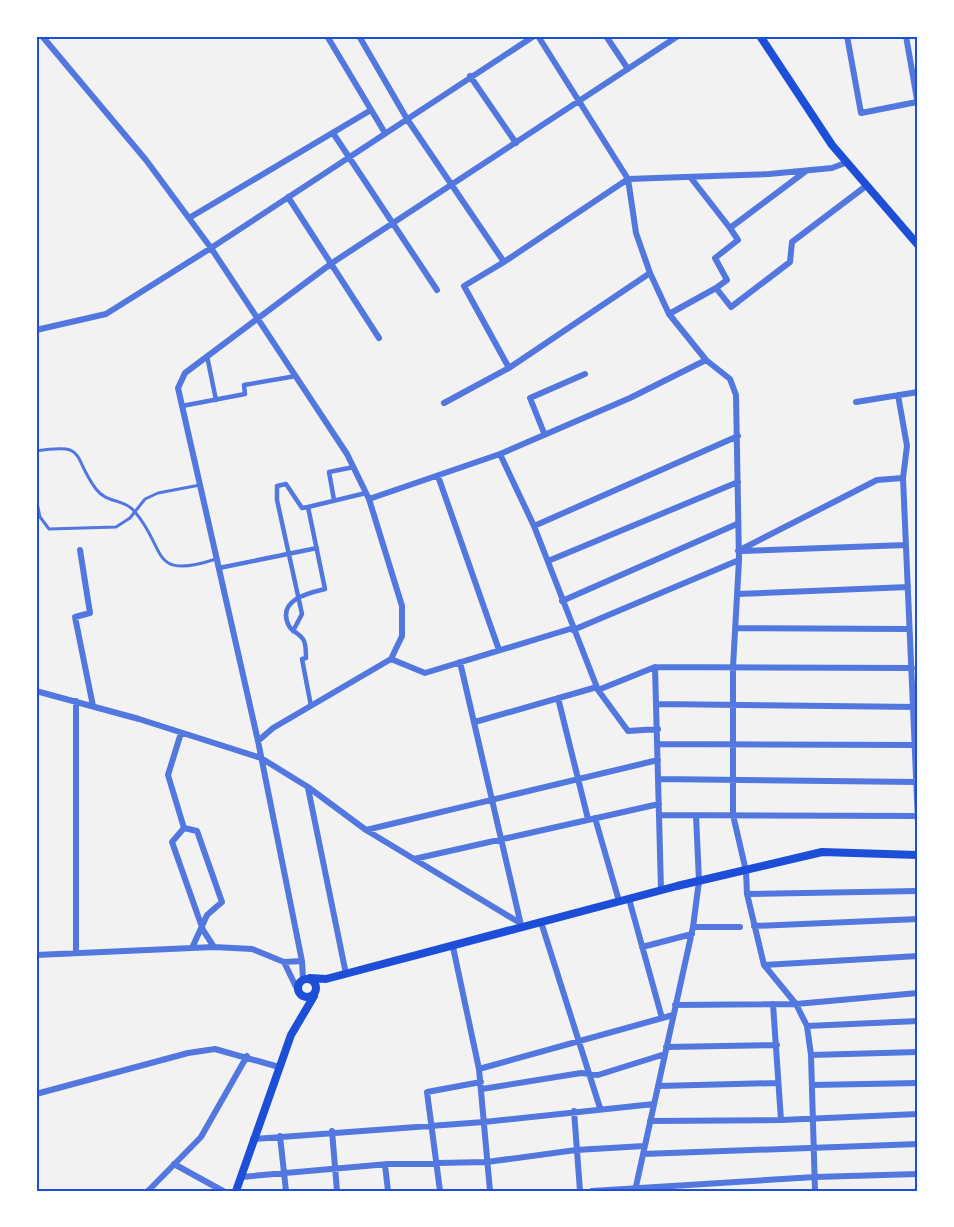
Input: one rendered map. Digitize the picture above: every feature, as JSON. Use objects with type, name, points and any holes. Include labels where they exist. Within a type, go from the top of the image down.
[{"type":"main road","points":[[760,36],[845,163],[918,245]]},
{"type":"main road","points":[[303,985],[453,947],[521,925],[822,852],[918,855]]},
{"type":"main road","points":[[236,1191],[279,1067],[302,1012],[314,996],[316,985],[303,985]]},
{"type":"main road","points":[[303,985],[314,996]]},
{"type":"main road","points":[[302,1012],[303,985]]},
{"type":"street","points":[[42,36],[146,160],[212,249],[354,467],[368,496],[402,606],[402,636],[391,659],[273,728],[258,741]]},
{"type":"street","points":[[327,36],[385,133]]},
{"type":"street","points":[[359,36],[406,119],[504,262]]},
{"type":"street","points":[[36,330],[106,314],[212,249],[471,76],[536,36],[628,179],[636,232],[650,273],[669,314],[706,360],[730,380],[736,395],[739,560],[733,667],[734,815],[746,871],[747,894],[764,965],[796,1004],[807,1026],[811,1055],[815,1191]]},
{"type":"street","points":[[606,36],[628,69]]},
{"type":"street","points":[[303,985],[302,961],[258,741],[178,388],[185,373],[332,263],[678,36]]},
{"type":"street","points":[[847,36],[861,113],[918,104],[906,36]]},
{"type":"street","points":[[471,76],[516,143]]},
{"type":"street","points":[[189,218],[371,110]]},
{"type":"street","points":[[333,133],[437,290]]},
{"type":"street","points":[[509,368],[464,286],[628,179],[691,178],[807,171],[832,168],[845,163]]},
{"type":"street","points":[[730,228],[807,171]]},
{"type":"street","points":[[669,314],[728,280],[715,258],[738,240],[691,178]]},
{"type":"street","points":[[716,288],[731,308],[790,262],[792,242],[866,186]]},
{"type":"street","points":[[288,197],[380,338]]},
{"type":"street","points":[[444,403],[509,368],[650,273]]},
{"type":"street","points":[[207,356],[216,400]]},
{"type":"street","points":[[293,631],[302,614],[277,500],[277,486],[286,484],[297,504],[302,508],[334,500],[368,496],[438,476],[500,454],[544,433],[630,399],[706,360]]},
{"type":"street","points":[[544,433],[530,398],[585,374]]},
{"type":"street","points":[[182,406],[245,394],[244,385],[296,376]]},
{"type":"street","points":[[856,402],[918,392]]},
{"type":"street","points":[[898,395],[907,446],[903,478],[909,630],[916,707],[918,822]]},
{"type":"street","points":[[534,526],[738,436]]},
{"type":"street","points":[[500,454],[534,526],[598,688],[628,730],[658,729]]},
{"type":"street","points":[[334,500],[329,472],[354,467]]},
{"type":"street","points":[[438,476],[499,650]]},
{"type":"street","points":[[738,551],[877,480],[903,478]]},
{"type":"street","points":[[548,561],[738,482]]},
{"type":"street","points":[[308,507],[325,589],[298,596],[288,606],[286,612],[293,631],[303,639],[306,658],[302,659],[311,706]]},
{"type":"street","points":[[562,601],[737,524]]},
{"type":"street","points":[[738,551],[906,545]]},
{"type":"street","points":[[219,568],[317,548]]},
{"type":"street","points":[[80,550],[90,613],[75,617],[93,706]]},
{"type":"street","points":[[391,659],[425,673],[573,629],[739,560]]},
{"type":"street","points":[[738,594],[908,587]]},
{"type":"street","points":[[736,628],[909,630]]},
{"type":"street","points":[[460,662],[521,925]]},
{"type":"street","points":[[475,722],[598,688],[655,667],[912,668]]},
{"type":"street","points":[[655,667],[661,890]]},
{"type":"street","points":[[36,691],[93,706],[261,758],[308,787],[366,830],[521,925]]},
{"type":"street","points":[[558,698],[577,778],[642,946],[662,1018]]},
{"type":"street","points":[[76,701],[76,953]]},
{"type":"street","points":[[657,704],[916,707]]},
{"type":"street","points":[[181,733],[168,775],[184,828]]},
{"type":"street","points":[[658,744],[916,745]]},
{"type":"street","points":[[366,830],[658,760]]},
{"type":"street","points":[[658,779],[917,782]]},
{"type":"street","points":[[308,787],[346,974]]},
{"type":"street","points":[[414,859],[499,838],[659,804]]},
{"type":"street","points":[[659,815],[918,816]]},
{"type":"street","points":[[635,1190],[693,931],[699,881],[696,815]]},
{"type":"street","points":[[184,828],[197,831],[222,902],[207,915],[203,930],[192,948]]},
{"type":"street","points":[[184,828],[172,842],[203,930],[214,947]]},
{"type":"street","points":[[747,894],[918,891]]},
{"type":"street","points":[[754,926],[918,919]]},
{"type":"street","points":[[541,922],[600,1108]]},
{"type":"street","points":[[642,946],[693,931],[740,927]]},
{"type":"street","points":[[36,955],[214,947],[252,949],[284,962],[302,961]]},
{"type":"street","points":[[453,947],[479,1069],[490,1191]]},
{"type":"street","points":[[764,965],[918,956]]},
{"type":"street","points":[[284,962],[303,985]]},
{"type":"street","points":[[675,1005],[796,1004],[918,993]]},
{"type":"street","points":[[773,1004],[781,1120]]},
{"type":"street","points":[[479,1069],[673,1015]]},
{"type":"street","points":[[807,1026],[918,1021]]},
{"type":"street","points":[[666,1047],[777,1045]]},
{"type":"street","points":[[36,1094],[188,1053],[215,1049],[247,1056],[279,1067]]},
{"type":"street","points":[[811,1055],[918,1052]]},
{"type":"street","points":[[440,1191],[427,1092],[581,1073],[598,1075],[665,1054]]},
{"type":"street","points":[[149,1191],[201,1137],[247,1056]]},
{"type":"street","points":[[658,1086],[778,1083]]},
{"type":"street","points":[[812,1085],[918,1083]]},
{"type":"street","points":[[253,1139],[332,1131],[484,1122],[654,1104]]},
{"type":"street","points":[[574,1111],[580,1191]]},
{"type":"street","points":[[650,1121],[781,1120],[918,1114]]},
{"type":"street","points":[[332,1131],[337,1191]]},
{"type":"street","points":[[280,1136],[286,1191]]},
{"type":"street","points":[[643,1154],[918,1144]]},
{"type":"street","points":[[241,1177],[385,1165],[487,1162],[576,1150],[644,1146]]},
{"type":"street","points":[[174,1164],[223,1191]]},
{"type":"street","points":[[385,1165],[388,1191]]},
{"type":"street","points":[[592,1191],[815,1177],[918,1174]]},
{"type":"lane","points":[[36,451],[62,447],[70,449],[79,456],[96,490],[106,498],[128,505],[136,512],[157,553],[165,561],[174,566],[185,567],[217,559]]},
{"type":"lane","points":[[36,498],[44,525],[57,530],[116,527],[136,512],[145,499],[200,485]]}]
